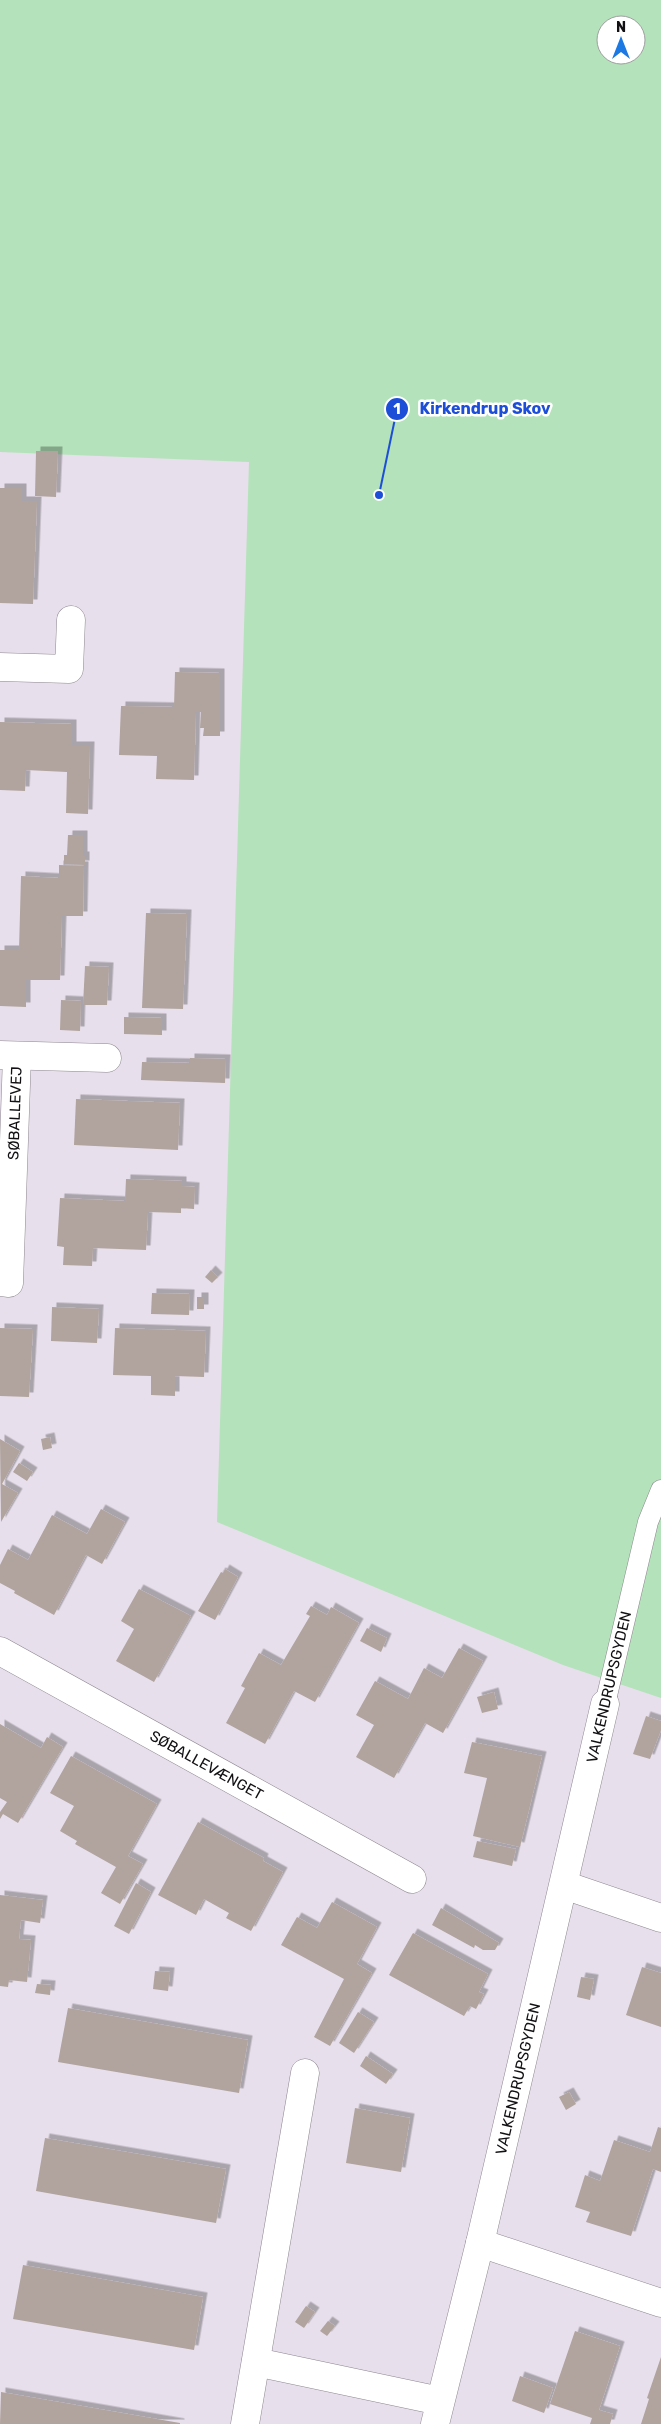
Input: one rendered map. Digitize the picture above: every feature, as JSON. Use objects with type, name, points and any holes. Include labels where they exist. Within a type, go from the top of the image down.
[{"type":"street","points":[[0,667],[69,669],[71,620]]},
{"type":"street","name":"SØBALLEVEJ","points":[[0,1282],[9,1283],[9,1056],[107,1058]]},
{"type":"street","name":"SØBALLEVÆNGET","points":[[0,1651],[412,1879]]},
{"type":"street","name":"VALKENDRUPSGYDEN","points":[[256,2362],[438,2413],[480,2243],[605,1704]]},
{"type":"street","points":[[564,1885],[661,1918]]},
{"type":"street","points":[[245,2424],[305,2073]]},
{"type":"street","points":[[480,2243],[661,2304]]},
{"type":"lane","name":"VALKENDRUPSGYDEN","points":[[605,1704],[648,1522],[661,1490]]},
{"type":"green space","points":[[0,0],[661,0],[661,1698],[563,1665],[217,1522],[249,462],[0,452]]},
{"type":"building","points":[[36,451],[58,451],[56,497],[35,496]]},
{"type":"building","points":[[0,488],[22,488],[22,501],[37,501],[33,604],[0,603]]},
{"type":"building","points":[[175,672],[220,673],[220,736],[203,736],[204,728],[200,728],[201,712],[196,712],[194,780],[156,779],[157,756],[119,755],[121,706],[174,707]]},
{"type":"building","points":[[0,722],[72,724],[72,746],[90,746],[88,814],[66,813],[67,772],[26,770],[25,791],[0,790]]},
{"type":"building","points":[[68,835],[83,835],[85,865],[64,864],[64,855],[67,855]]},
{"type":"building","points":[[59,865],[84,866],[83,916],[62,916],[60,980],[26,980],[26,1007],[0,1006],[0,950],[19,950],[21,876],[59,878]]},
{"type":"building","points":[[146,913],[187,914],[183,1009],[142,1008]]},
{"type":"building","points":[[85,966],[109,967],[107,1005],[83,1005]]},
{"type":"building","points":[[61,1000],[81,1001],[80,1031],[60,1030]]},
{"type":"building","points":[[124,1017],[162,1018],[162,1035],[124,1034]]},
{"type":"building","points":[[190,1058],[226,1059],[225,1083],[141,1080],[142,1062],[190,1063]]},
{"type":"building","points":[[76,1099],[180,1103],[178,1150],[74,1145]]},
{"type":"building","points":[[126,1179],[182,1181],[182,1186],[195,1187],[194,1209],[181,1208],[181,1213],[148,1212],[146,1250],[93,1248],[92,1266],[63,1265],[64,1247],[57,1246],[60,1198],[125,1201]]},
{"type":"building","points":[[211,1270],[218,1277],[212,1283],[205,1277]]},
{"type":"building","points":[[152,1293],[190,1294],[189,1315],[151,1314]]},
{"type":"building","points":[[197,1297],[204,1297],[204,1309],[197,1309]]},
{"type":"building","points":[[52,1307],[99,1309],[97,1343],[51,1341]]},
{"type":"building","points":[[0,1328],[33,1329],[29,1397],[0,1396]]},
{"type":"building","points":[[115,1328],[206,1331],[204,1377],[175,1376],[175,1396],[151,1395],[151,1376],[113,1375]]},
{"type":"building","points":[[50,1437],[52,1448],[43,1450],[41,1439]]},
{"type":"building","points":[[0,1439],[20,1451],[2,1484],[18,1493],[1,1522]]},
{"type":"building","points":[[19,1463],[33,1472],[27,1481],[13,1472]]},
{"type":"building","points":[[101,1509],[125,1522],[102,1564],[86,1555],[54,1615],[0,1583],[0,1565],[8,1549],[28,1560],[52,1515],[87,1534]]},
{"type":"building","points":[[225,1569],[238,1577],[215,1620],[198,1611],[221,1572],[223,1573]]},
{"type":"building","points":[[139,1589],[191,1616],[154,1682],[116,1661],[134,1629],[121,1621]]},
{"type":"building","points":[[311,1606],[327,1615],[331,1607],[359,1623],[315,1702],[294,1691],[265,1744],[226,1723],[245,1688],[241,1686],[259,1653],[281,1665],[310,1616],[306,1614]]},
{"type":"building","points":[[367,1628],[387,1638],[381,1652],[360,1641]]},
{"type":"building","points":[[459,1648],[483,1661],[443,1733],[425,1723],[394,1778],[356,1757],[374,1725],[356,1715],[375,1681],[408,1699],[424,1668],[442,1678]]},
{"type":"building","points":[[494,1692],[498,1709],[482,1713],[477,1697]]},
{"type":"building","points":[[646,1716],[661,1721],[661,1730],[650,1759],[633,1754]]},
{"type":"building","points":[[0,1724],[41,1748],[47,1737],[63,1747],[18,1823],[3,1814],[0,1819],[0,1812],[7,1802],[0,1798]]},
{"type":"building","points":[[472,1742],[542,1756],[520,1847],[473,1836],[487,1778],[464,1773]]},
{"type":"building","points":[[71,1756],[157,1804],[128,1856],[143,1864],[120,1904],[101,1893],[116,1867],[75,1844],[77,1841],[60,1831],[74,1806],[50,1793]]},
{"type":"building","points":[[198,1822],[264,1858],[263,1861],[283,1872],[251,1931],[226,1918],[229,1913],[204,1899],[196,1915],[158,1895]]},
{"type":"building","points":[[477,1841],[516,1849],[512,1866],[473,1857]]},
{"type":"building","points":[[136,1883],[151,1892],[129,1934],[114,1926]]},
{"type":"building","points":[[0,1895],[43,1900],[40,1923],[21,1920],[19,1939],[31,1940],[27,1982],[9,1980],[8,1987],[0,1986]]},
{"type":"building","points":[[332,1902],[377,1927],[357,1964],[372,1973],[330,2046],[314,2037],[344,1979],[281,1945],[297,1917],[317,1928]]},
{"type":"building","points":[[441,1908],[499,1943],[495,1950],[483,1950],[475,1945],[474,1948],[432,1925]]},
{"type":"building","points":[[413,1933],[488,1974],[479,1992],[484,1994],[476,2009],[470,2006],[464,2016],[389,1975]]},
{"type":"building","points":[[642,1967],[661,1973],[661,2027],[626,2015]]},
{"type":"building","points":[[155,1971],[170,1972],[168,1991],[153,1989]]},
{"type":"building","points":[[581,1977],[594,1979],[590,2000],[577,1997]]},
{"type":"building","points":[[37,1984],[51,1985],[50,1995],[35,1993]]},
{"type":"building","points":[[68,2008],[248,2040],[239,2093],[58,2062]]},
{"type":"building","points":[[358,2012],[374,2022],[354,2053],[339,2043]]},
{"type":"building","points":[[366,2056],[393,2074],[386,2084],[360,2066]]},
{"type":"building","points":[[569,2092],[576,2104],[566,2110],[559,2097]]},
{"type":"building","points":[[355,2108],[410,2118],[401,2172],[346,2163]]},
{"type":"building","points":[[658,2127],[661,2128],[661,2172],[653,2169],[631,2236],[586,2222],[590,2212],[575,2207],[585,2175],[600,2181],[614,2140],[650,2152]]},
{"type":"building","points":[[45,2138],[226,2169],[216,2223],[36,2191]]},
{"type":"building","points":[[23,2265],[203,2297],[194,2350],[13,2319]]},
{"type":"building","points":[[306,2306],[315,2312],[304,2328],[295,2322]]},
{"type":"building","points":[[328,2321],[335,2326],[327,2336],[320,2331]]},
{"type":"building","points":[[575,2331],[620,2346],[599,2410],[613,2414],[610,2424],[590,2424],[592,2418],[550,2404]]},
{"type":"building","points":[[661,2357],[661,2424],[641,2424],[649,2399],[647,2398]]},
{"type":"building","points":[[520,2376],[553,2388],[544,2413],[512,2401]]},
{"type":"building","points":[[1,2392],[180,2423],[180,2424],[0,2424]]},
{"type":"place","name":"Kirkendrup Skov","points":[[379,495]]}]
